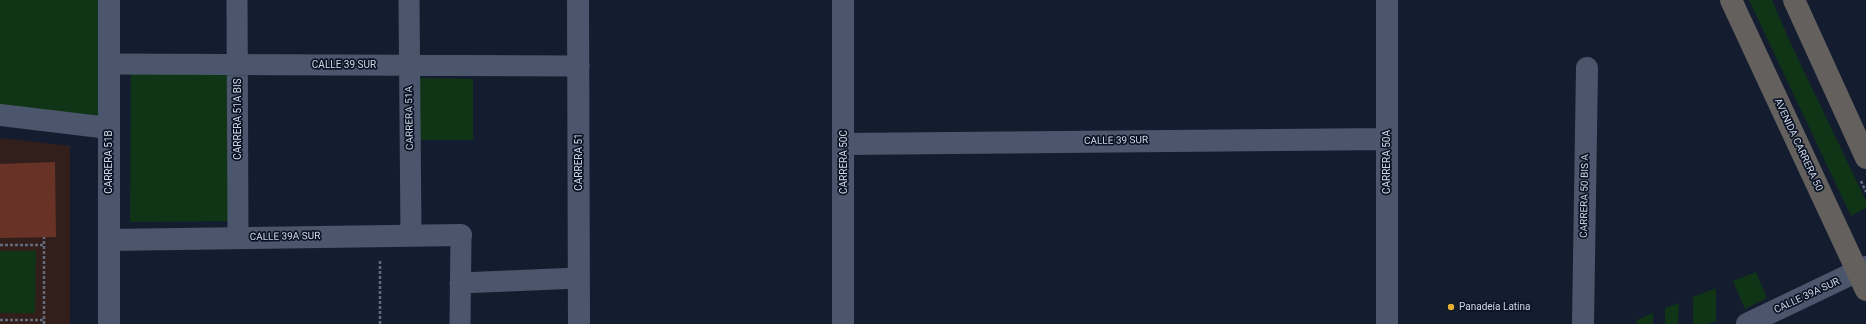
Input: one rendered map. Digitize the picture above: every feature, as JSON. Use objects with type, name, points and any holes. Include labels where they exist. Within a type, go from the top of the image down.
[{"type":"main road","name":"AVENIDA CARRERA 50","points":[[1732,0],[1863,276]]},
{"type":"main road","points":[[1794,0],[1866,158]]},
{"type":"street","name":"CARRERA 51B","points":[[109,0],[109,324]]},
{"type":"street","name":"CARRERA 51A BIS","points":[[237,0],[238,237]]},
{"type":"street","name":"CARRERA 51A","points":[[409,0],[411,235]]},
{"type":"street","name":"CARRERA 51","points":[[578,0],[579,324]]},
{"type":"street","name":"CARRERA 50C","points":[[843,0],[843,324]]},
{"type":"street","name":"CARRERA 50A","points":[[1387,0],[1387,324]]},
{"type":"street","name":"CALLE 39 SUR","points":[[109,64],[579,66]]},
{"type":"street","name":"CARRERA 50 BIS A","points":[[1583,324],[1587,68]]},
{"type":"street","points":[[0,115],[109,128]]},
{"type":"street","name":"CALLE 39 SUR","points":[[844,144],[1387,138]]},
{"type":"street","name":"CALLE 39A SUR","points":[[109,240],[461,234]]},
{"type":"street","points":[[460,324],[461,234]]},
{"type":"street","name":"CALLE 39A SUR","points":[[1747,324],[1863,276]]},
{"type":"street","points":[[460,283],[579,278]]},
{"type":"path","points":[[380,236],[380,324]]},
{"type":"path","points":[[44,237],[44,324]]},
{"type":"path","points":[[0,245],[44,245]]},
{"type":"path","points":[[0,320],[44,320]]},
{"type":"shaded area","points":[[0,138],[70,146],[70,324],[0,324]]},
{"type":"green space","points":[[0,0],[101,0],[99,116],[0,106]]},
{"type":"green space","points":[[1749,0],[1772,0],[1790,42],[1866,201],[1866,208],[1851,216]]},
{"type":"green space","points":[[131,64],[237,64],[238,221],[130,222]]},
{"type":"green space","points":[[418,78],[473,79],[473,140],[419,140]]},
{"type":"green space","points":[[0,251],[36,251],[35,313],[0,313]]},
{"type":"green space","points":[[1756,272],[1767,298],[1745,309],[1733,281]]},
{"type":"green space","points":[[1716,288],[1716,321],[1708,324],[1693,324],[1693,297]]},
{"type":"green space","points":[[1679,303],[1678,324],[1665,324],[1665,308]]},
{"type":"green space","points":[[1653,313],[1653,324],[1636,324],[1637,320]]},
{"type":"building","points":[[55,162],[56,237],[0,238],[0,164]]},
{"type":"place","name":"Panadeía Latina","points":[[1451,307]]}]
